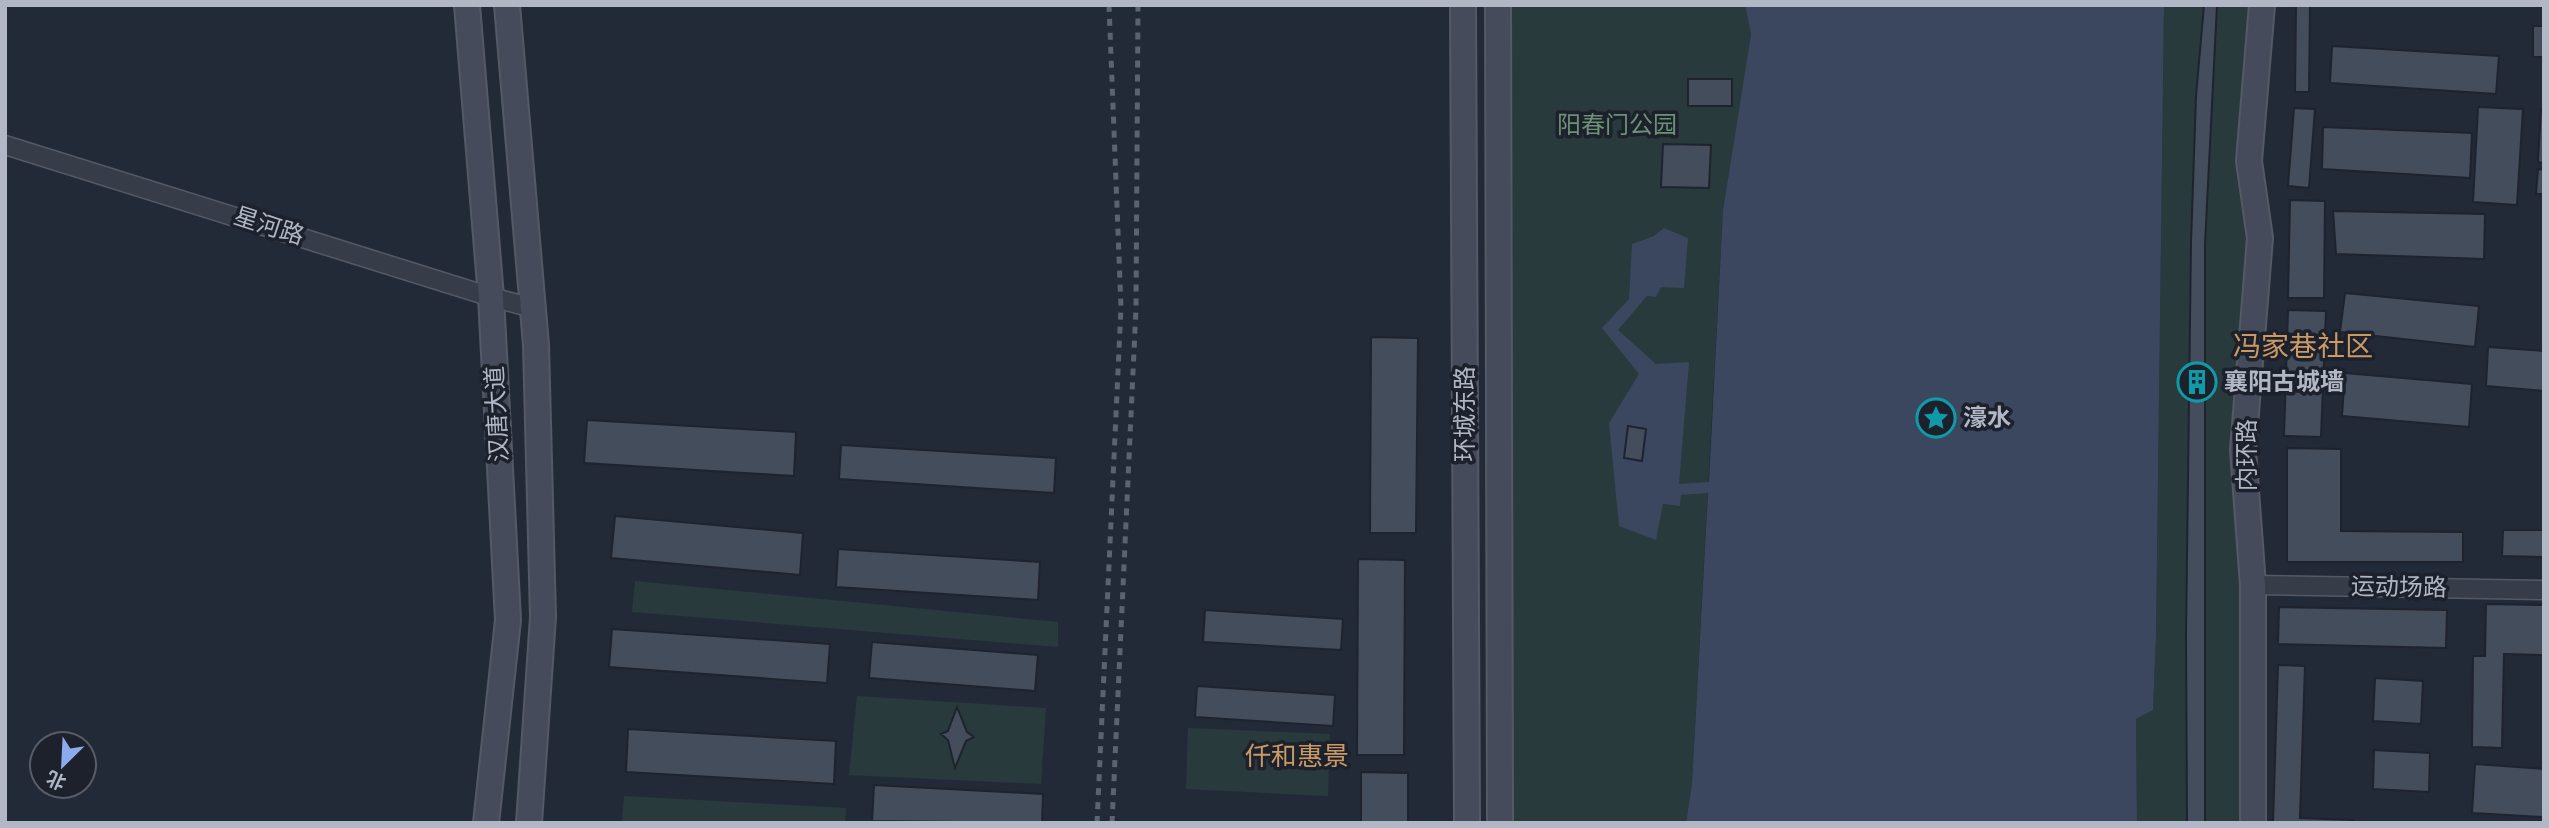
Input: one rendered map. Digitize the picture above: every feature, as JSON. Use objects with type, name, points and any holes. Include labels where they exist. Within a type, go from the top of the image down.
[{"type":"main road","name":"汉唐大道","points":[[467,5],[491,297],[508,620],[486,823]]},
{"type":"main road","name":"汉唐大道","points":[[507,5],[536,345],[543,617],[528,823]]},
{"type":"main road","name":"环城东路","points":[[1463,5],[1467,823]]},
{"type":"main road","name":"环城东路","points":[[1499,5],[1500,823]]},
{"type":"main road","name":"内环路","points":[[2253,823],[2253,585],[2243,450],[2260,238],[2249,161],[2262,5]]},
{"type":"street","name":"星河路","points":[[5,145],[533,308]]},
{"type":"street","name":"运动场路","points":[[2253,585],[2544,590]]},
{"type":"green space","name":"阳春门公园","points":[[1498,5],[1745,5],[1751,34],[1723,210],[1692,783],[1686,823],[1500,823]]},
{"type":"green space","points":[[2164,5],[2204,5],[2191,243],[2186,635],[2187,823],[2137,823],[2136,718],[2153,709],[2156,635]]},
{"type":"green space","points":[[2217,5],[2262,5],[2260,238],[2243,450],[2253,823],[2205,823],[2205,244]]},
{"type":"green space","points":[[635,581],[1058,622],[1058,647],[632,612]]},
{"type":"green space","points":[[857,696],[1046,708],[1041,784],[849,775]]},
{"type":"green space","points":[[1188,728],[1330,734],[1328,796],[1186,789]]},
{"type":"green space","points":[[624,796],[846,808],[845,823],[622,821]]},
{"type":"water","name":"濠水","points":[[1745,5],[2164,5],[2156,635],[2153,710],[2136,719],[2137,823],[1686,823],[1692,783],[1708,493],[1681,495],[1680,506],[1663,504],[1656,540],[1619,526],[1609,423],[1639,374],[1602,328],[1629,299],[1632,244],[1654,236],[1664,228],[1688,238],[1684,288],[1661,287],[1656,297],[1647,296],[1618,330],[1656,364],[1689,362],[1679,484],[1709,482],[1723,210],[1751,34]]},
{"type":"building","name":"襄阳古城墙","points":[[2204,5],[2217,5],[2205,244],[2205,823],[2187,823],[2186,635],[2191,243],[2196,96]]},
{"type":"building","points":[[2296,5],[2310,5],[2309,92],[2295,92]]},
{"type":"building","points":[[2533,26],[2544,26],[2544,57],[2533,57]]},
{"type":"building","points":[[2332,46],[2499,56],[2496,94],[2330,83]]},
{"type":"building","points":[[1688,79],[1732,79],[1732,106],[1688,106]]},
{"type":"building","points":[[2478,107],[2523,109],[2517,205],[2473,202]]},
{"type":"building","points":[[2294,108],[2315,109],[2309,188],[2288,186]]},
{"type":"building","points":[[2541,109],[2544,109],[2544,163],[2538,162]]},
{"type":"building","points":[[2323,127],[2472,133],[2470,178],[2322,169]]},
{"type":"building","points":[[1663,144],[1711,145],[1709,188],[1661,187]]},
{"type":"building","points":[[2538,169],[2544,170],[2544,194],[2536,194]]},
{"type":"building","points":[[2290,200],[2325,201],[2324,298],[2288,298]]},
{"type":"building","points":[[2333,211],[2485,214],[2484,259],[2336,254]]},
{"type":"building","points":[[2345,293],[2479,306],[2475,347],[2340,332]]},
{"type":"building","points":[[2288,310],[2326,311],[2321,437],[2284,436]]},
{"type":"building","points":[[1371,337],[1418,338],[1416,533],[1370,533]]},
{"type":"building","points":[[2488,347],[2544,351],[2544,391],[2486,386]]},
{"type":"building","points":[[2345,373],[2472,384],[2469,427],[2342,416]]},
{"type":"building","points":[[587,420],[796,432],[794,476],[584,463]]},
{"type":"building","points":[[1628,426],[1646,429],[1642,461],[1624,458]]},
{"type":"building","points":[[841,445],[1056,458],[1054,493],[839,479]]},
{"type":"building","points":[[2287,448],[2341,449],[2341,531],[2463,532],[2463,562],[2287,562]]},
{"type":"building","points":[[615,516],[803,533],[800,575],[611,558]]},
{"type":"building","points":[[2503,530],[2544,530],[2544,557],[2502,556]]},
{"type":"building","points":[[838,549],[1040,562],[1038,600],[836,587]]},
{"type":"building","points":[[1358,559],[1405,560],[1404,755],[1357,755]]},
{"type":"building","points":[[2486,604],[2544,605],[2544,655],[2504,654],[2502,748],[2472,747],[2473,656],[2485,656]]},
{"type":"building","points":[[2279,607],[2447,610],[2446,648],[2278,644]]},
{"type":"building","points":[[1205,610],[1343,619],[1341,650],[1203,642]]},
{"type":"building","points":[[612,629],[830,644],[827,683],[609,667]]},
{"type":"building","points":[[872,642],[1038,655],[1035,691],[869,678]]},
{"type":"building","points":[[2278,665],[2305,666],[2300,818],[2353,820],[2353,823],[2273,823]]},
{"type":"building","points":[[2375,678],[2423,681],[2421,724],[2373,721]]},
{"type":"building","points":[[1197,686],[1335,695],[1333,726],[1195,717]]},
{"type":"building","points":[[957,707],[967,732],[974,737],[966,741],[955,768],[948,740],[941,734],[948,731]]},
{"type":"building","points":[[628,729],[836,741],[834,784],[626,772]]},
{"type":"building","points":[[2374,750],[2430,753],[2429,792],[2373,789]]},
{"type":"building","points":[[2475,764],[2544,769],[2544,817],[2472,813]]},
{"type":"building","points":[[1361,772],[1408,773],[1408,823],[1361,823]]},
{"type":"building","points":[[874,785],[1043,794],[1042,823],[872,821]]},
{"type":"railway","points":[[1097,823],[1121,307],[1109,5]]},
{"type":"railway","points":[[1112,823],[1136,308],[1138,5]]},
{"type":"place","name":"襄阳古城墙","points":[[2197,382]]},
{"type":"place","name":"濠水","points":[[1936,418]]},
{"type":"district","name":"冯家巷社区","points":[[2303,346]]},
{"type":"district","name":"仟和惠景","points":[[1297,756]]}]
